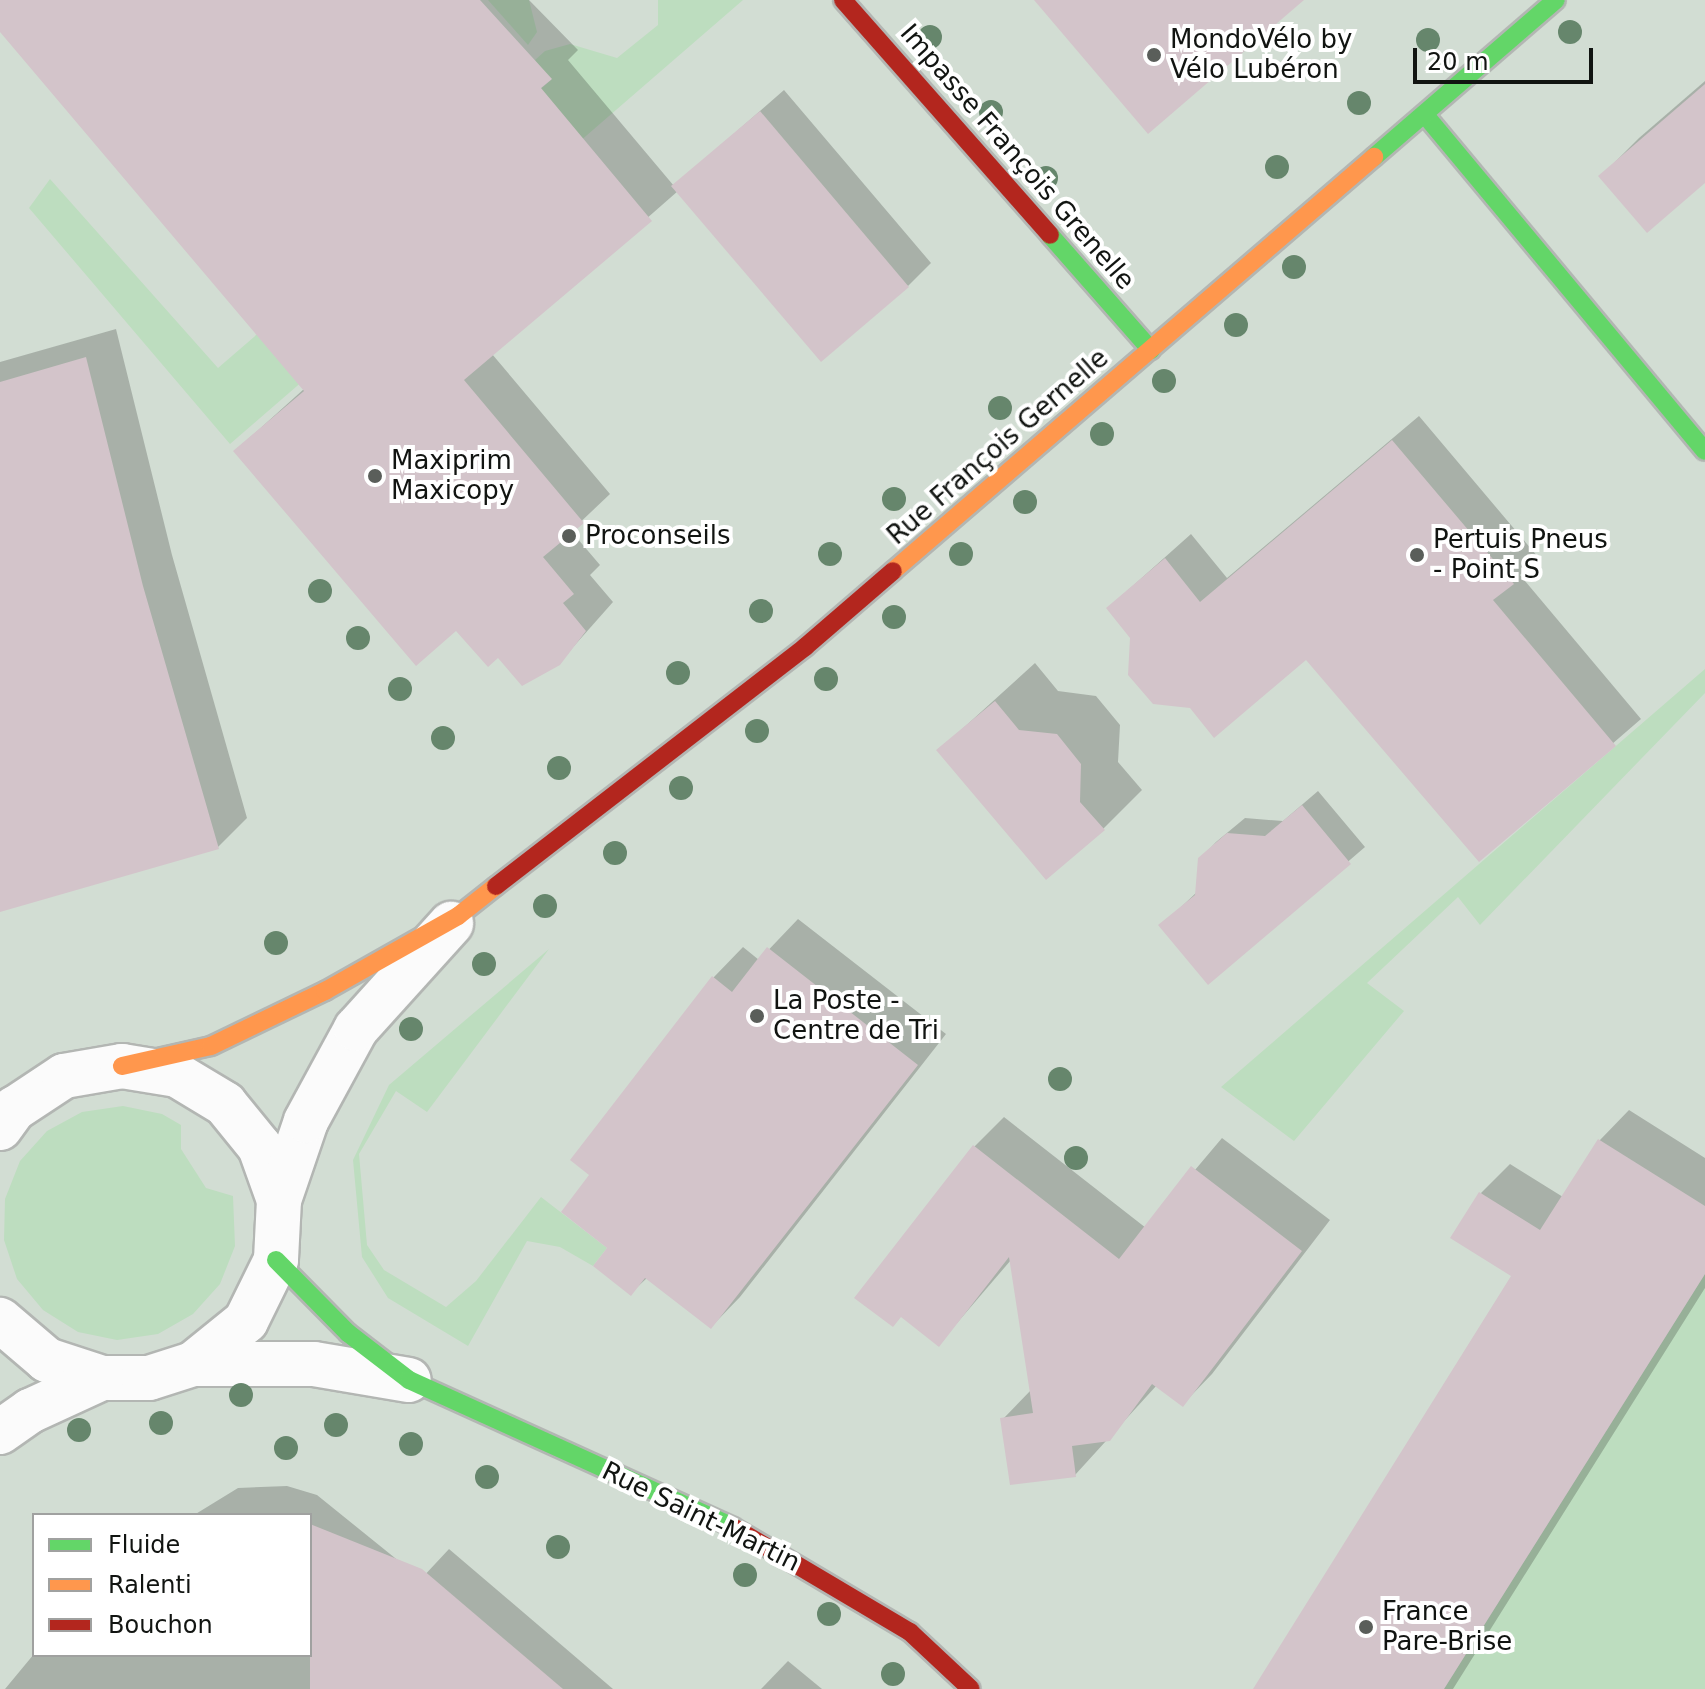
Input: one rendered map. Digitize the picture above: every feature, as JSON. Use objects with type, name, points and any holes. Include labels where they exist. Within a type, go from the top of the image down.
[{"type":"street","name":"Impasse François Grenelle","points":[[843,0],[1151,350]]},
{"type":"street","name":"Rue François Gernelle","points":[[122,1066],[211,1046],[325,991],[458,916],[805,647],[1556,0]]},
{"type":"street","points":[[1425,115],[1705,451]]},
{"type":"street","points":[[0,1320],[47,1360],[102,1378],[149,1378],[193,1364],[246,1321],[276,1260],[279,1200],[306,1121],[356,1029],[458,916]]},
{"type":"street","points":[[0,1085],[122,1066],[177,1075],[225,1104],[260,1147],[279,1200]]},
{"type":"street","points":[[0,1128],[14,1109],[64,1076]]},
{"type":"street","name":"Rue Saint-Martin","points":[[276,1260],[348,1333],[409,1380],[760,1540],[910,1632],[971,1689]]},
{"type":"street","name":"Rue Saint-Martin","points":[[193,1364],[314,1364],[409,1380]]},
{"type":"street","points":[[0,1432],[30,1411],[102,1378]]},
{"type":"shaded area","points":[[0,0],[1705,0],[1705,1689],[0,1689]]},
{"type":"green space","points":[[488,0],[529,0],[537,32],[528,45]]},
{"type":"green space","points":[[658,0],[743,0],[230,444],[29,208],[50,179],[218,368],[551,80],[535,60],[545,51],[570,44],[617,58],[658,25]]},
{"type":"green space","points":[[1705,669],[1705,693],[1480,925],[1458,897],[1367,983],[1404,1011],[1294,1141],[1221,1087]]},
{"type":"green space","points":[[549,949],[427,1112],[396,1091],[359,1154],[367,1245],[384,1270],[446,1307],[476,1281],[541,1197],[607,1248],[593,1266],[560,1247],[527,1241],[468,1346],[388,1298],[362,1257],[353,1160],[389,1085]]},
{"type":"green space","points":[[123,1106],[162,1114],[181,1125],[181,1149],[206,1188],[233,1196],[235,1246],[220,1284],[193,1314],[158,1334],[117,1340],[78,1332],[43,1310],[17,1279],[4,1240],[5,1199],[20,1161],[47,1131],[82,1112]]},
{"type":"green space","points":[[1705,1274],[1705,1689],[1444,1689]]},
{"type":"building","points":[[0,0],[480,0],[552,79],[541,88],[652,221],[464,380],[584,523],[543,557],[574,594],[563,603],[586,631],[560,665],[522,686],[498,658],[488,667],[456,631],[416,666],[233,451],[304,391],[0,32]]},
{"type":"building","points":[[1034,0],[1304,0],[1148,134]]},
{"type":"building","points":[[1705,84],[1705,183],[1647,233],[1598,176]]},
{"type":"building","points":[[760,111],[909,287],[821,362],[671,186]]},
{"type":"building","points":[[86,357],[143,586],[219,849],[0,912],[0,382]]},
{"type":"building","points":[[1392,440],[1514,584],[1493,600],[1616,746],[1479,862],[1306,660],[1214,738],[1190,708],[1153,704],[1128,675],[1130,638],[1106,608],[1165,558],[1200,602]]},
{"type":"building","points":[[995,701],[1019,730],[1057,734],[1081,764],[1080,802],[1105,830],[1046,880],[936,750]]},
{"type":"building","points":[[1302,805],[1351,864],[1208,985],[1158,925],[1195,895],[1198,858],[1227,833],[1265,836]]},
{"type":"building","points":[[767,947],[918,1065],[711,1329],[645,1278],[631,1296],[593,1266],[607,1248],[561,1212],[589,1175],[570,1160],[712,976],[732,992]]},
{"type":"building","points":[[1598,1139],[1705,1206],[1705,1274],[1444,1689],[1253,1689],[1511,1276],[1450,1238],[1479,1192],[1540,1230]]},
{"type":"building","points":[[973,1145],[1119,1259],[1191,1166],[1302,1251],[1183,1407],[1152,1384],[1110,1441],[1072,1446],[1076,1477],[1010,1485],[1000,1418],[1033,1413],[1009,1257],[939,1347],[901,1317],[893,1327],[854,1298]]},
{"type":"building","points":[[312,1525],[422,1569],[563,1689],[310,1689]]},
{"type":"traffic: fast","points":[[1374,157],[1556,0]]},
{"type":"traffic: fast","points":[[1425,115],[1705,451]]},
{"type":"traffic: fast","points":[[1050,235],[1151,350]]},
{"type":"traffic: fast","points":[[276,1260],[348,1333],[409,1380],[733,1527]]},
{"type":"traffic: slow","points":[[893,571],[1374,157]]},
{"type":"traffic: slow","points":[[122,1066],[211,1046],[325,991],[458,916],[496,886]]},
{"type":"traffic: jam","points":[[843,0],[1050,235]]},
{"type":"traffic: jam","points":[[496,886],[805,647],[893,571]]},
{"type":"traffic: jam","points":[[733,1527],[910,1632],[971,1689]]},
{"type":"place","name":"MondoVélo by Vélo Lubéron","points":[[1154,55]]},
{"type":"place","name":"Maxiprim Maxicopy","points":[[375,476]]},
{"type":"place","name":"Proconseils","points":[[569,536]]},
{"type":"place","name":"Pertuis Pneus - Point S","points":[[1417,555]]},
{"type":"place","name":"La Poste - Centre de Tri","points":[[757,1016]]},
{"type":"place","name":"France Pare-Brise","points":[[1366,1627]]}]
